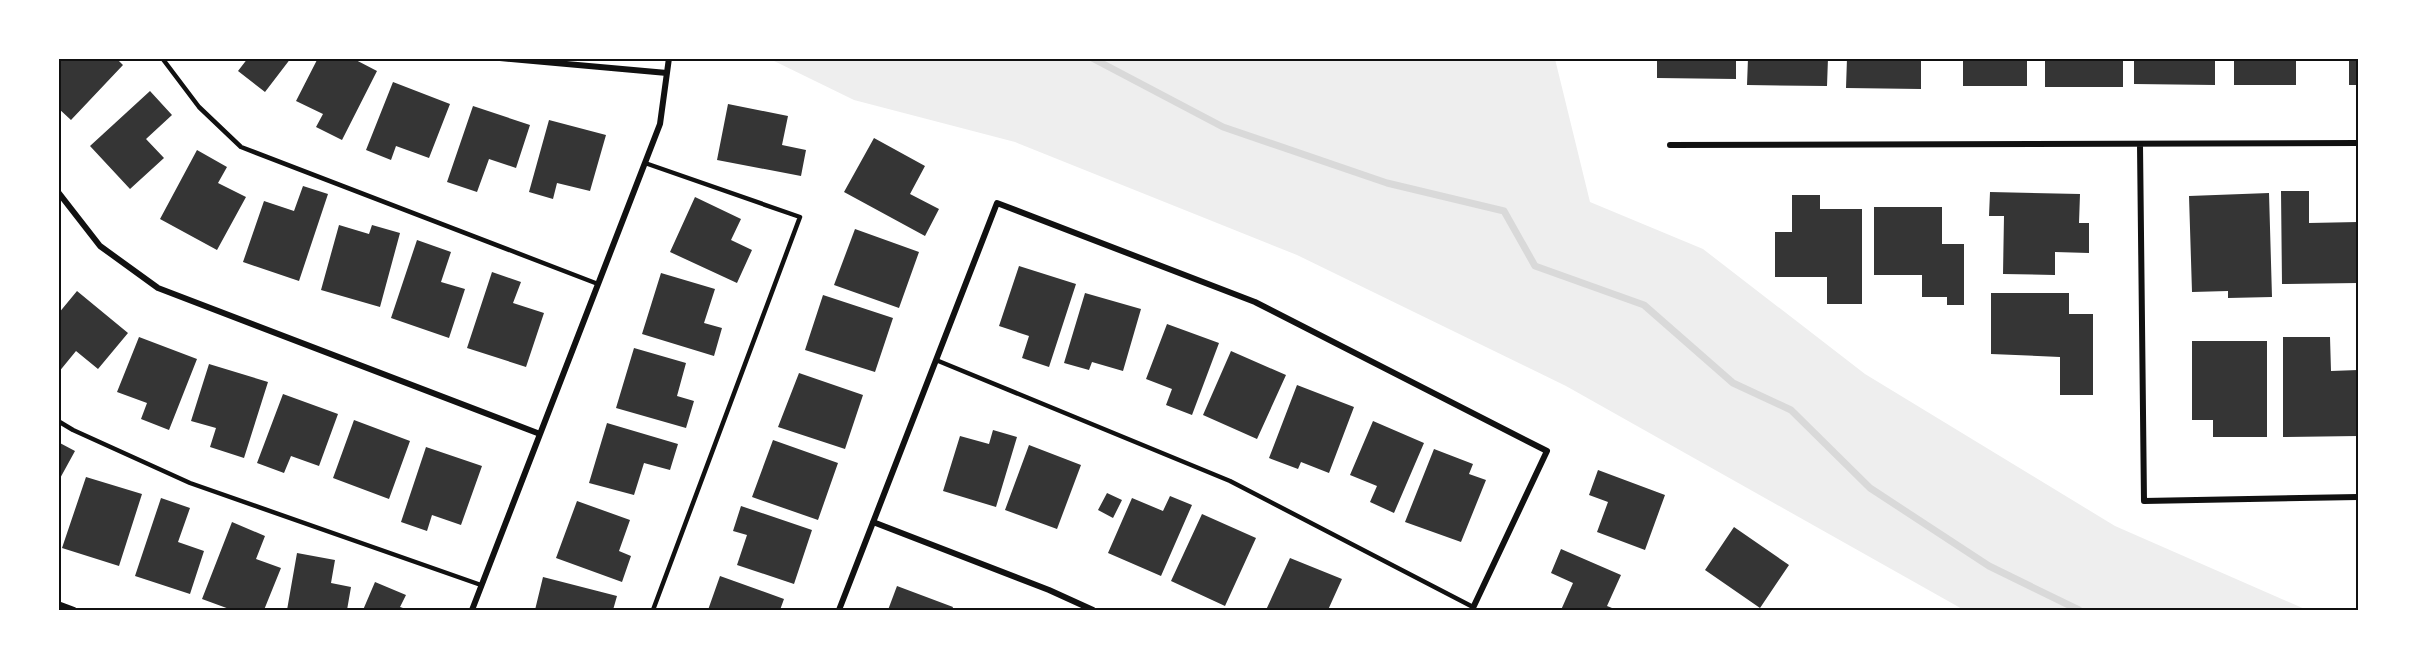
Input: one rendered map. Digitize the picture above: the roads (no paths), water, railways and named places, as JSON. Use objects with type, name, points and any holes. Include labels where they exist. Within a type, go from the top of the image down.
[{"type":"street","points":[[500,58],[667,73]]},
{"type":"street","points":[[472,610],[660,124],[669,58]]},
{"type":"street","points":[[1670,145],[2358,143]]},
{"type":"street","points":[[2140,145],[2144,501],[2358,497]]},
{"type":"street","points":[[58,192],[100,246],[158,288],[540,434]]},
{"type":"street","points":[[839,610],[997,203],[1255,302],[1547,451],[1472,609]]},
{"type":"street","points":[[873,522],[1094,610]]},
{"type":"street","points":[[58,604],[74,610]]},
{"type":"lane","points":[[162,58],[199,107],[241,147],[598,284]]},
{"type":"lane","points":[[645,163],[800,218],[653,610]]},
{"type":"lane","points":[[936,360],[1230,481],[1472,609]]},
{"type":"lane","points":[[58,421],[190,483],[481,585]]},
{"type":"waterway","points":[[1092,58],[1223,127],[1387,183],[1504,211],[1535,266],[1644,305],[1733,383],[1791,410],[1870,488],[1989,566],[2079,610]]}]
